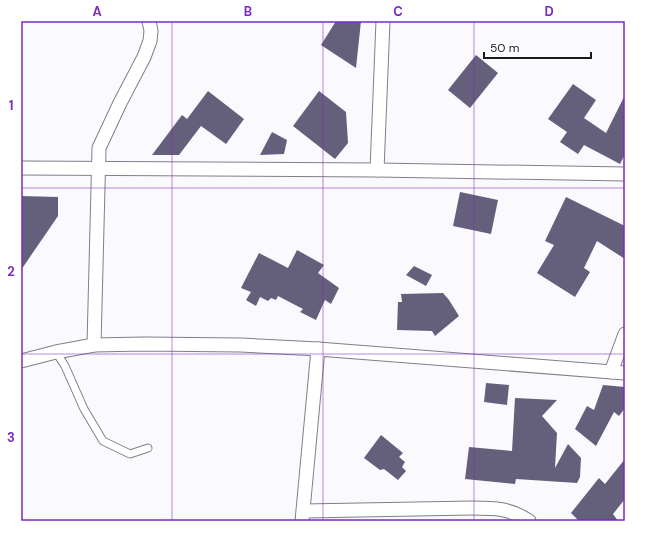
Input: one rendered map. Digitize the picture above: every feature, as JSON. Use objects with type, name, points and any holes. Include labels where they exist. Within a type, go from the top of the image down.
[{"type":"street","points":[[94,345],[99,148],[144,57],[150,41],[151,30],[149,21]]},
{"type":"street","points":[[377,170],[383,21]]},
{"type":"street","points":[[21,168],[377,170],[625,174]]},
{"type":"street","points":[[611,372],[625,334]]},
{"type":"street","points":[[21,361],[56,352],[94,345],[151,344],[318,349],[625,373]]},
{"type":"street","points":[[318,349],[303,516],[464,508],[496,508],[510,511],[529,521]]},
{"type":"lane","points":[[56,352],[65,366],[84,409],[103,441],[130,454],[148,448]]},
{"type":"building","points":[[336,21],[361,21],[356,68],[321,45]]},
{"type":"building","points":[[476,55],[498,73],[470,108],[448,90]]},
{"type":"building","points":[[573,84],[596,100],[584,118],[606,133],[625,95],[625,154],[620,164],[584,145],[578,154],[560,142],[567,132],[548,119]]},
{"type":"building","points":[[208,91],[244,119],[226,144],[201,126],[179,155],[152,155],[182,115],[187,119]]},
{"type":"building","points":[[319,91],[346,112],[348,143],[335,159],[293,126]]},
{"type":"building","points":[[272,132],[287,140],[284,154],[260,155]]},
{"type":"building","points":[[460,192],[498,200],[491,234],[453,226]]},
{"type":"building","points":[[21,196],[58,197],[58,216],[21,270]]},
{"type":"building","points":[[566,197],[625,226],[625,259],[597,241],[584,268],[590,272],[575,297],[537,273],[554,245],[545,241]]},
{"type":"building","points":[[297,250],[324,265],[318,273],[339,288],[331,304],[325,300],[316,320],[300,312],[303,309],[278,296],[276,300],[271,298],[268,301],[260,297],[256,306],[246,300],[251,292],[241,288],[259,253],[288,268]]},
{"type":"building","points":[[414,266],[432,275],[426,286],[406,275]]},
{"type":"building","points":[[443,293],[459,316],[435,336],[432,331],[397,330],[398,302],[402,302],[401,294]]},
{"type":"building","points":[[486,383],[509,385],[507,405],[484,402]]},
{"type":"building","points":[[603,385],[625,387],[625,408],[619,416],[614,412],[596,446],[575,429],[587,406],[594,410]]},
{"type":"building","points":[[515,398],[557,400],[542,416],[557,433],[555,468],[568,444],[581,458],[580,477],[577,483],[516,479],[515,484],[465,479],[469,447],[512,451]]},
{"type":"building","points":[[381,435],[403,453],[399,457],[405,462],[402,467],[406,471],[398,480],[384,469],[380,470],[364,458]]},
{"type":"building","points":[[625,459],[625,499],[613,514],[618,521],[579,521],[571,513],[599,478],[605,484]]}]
